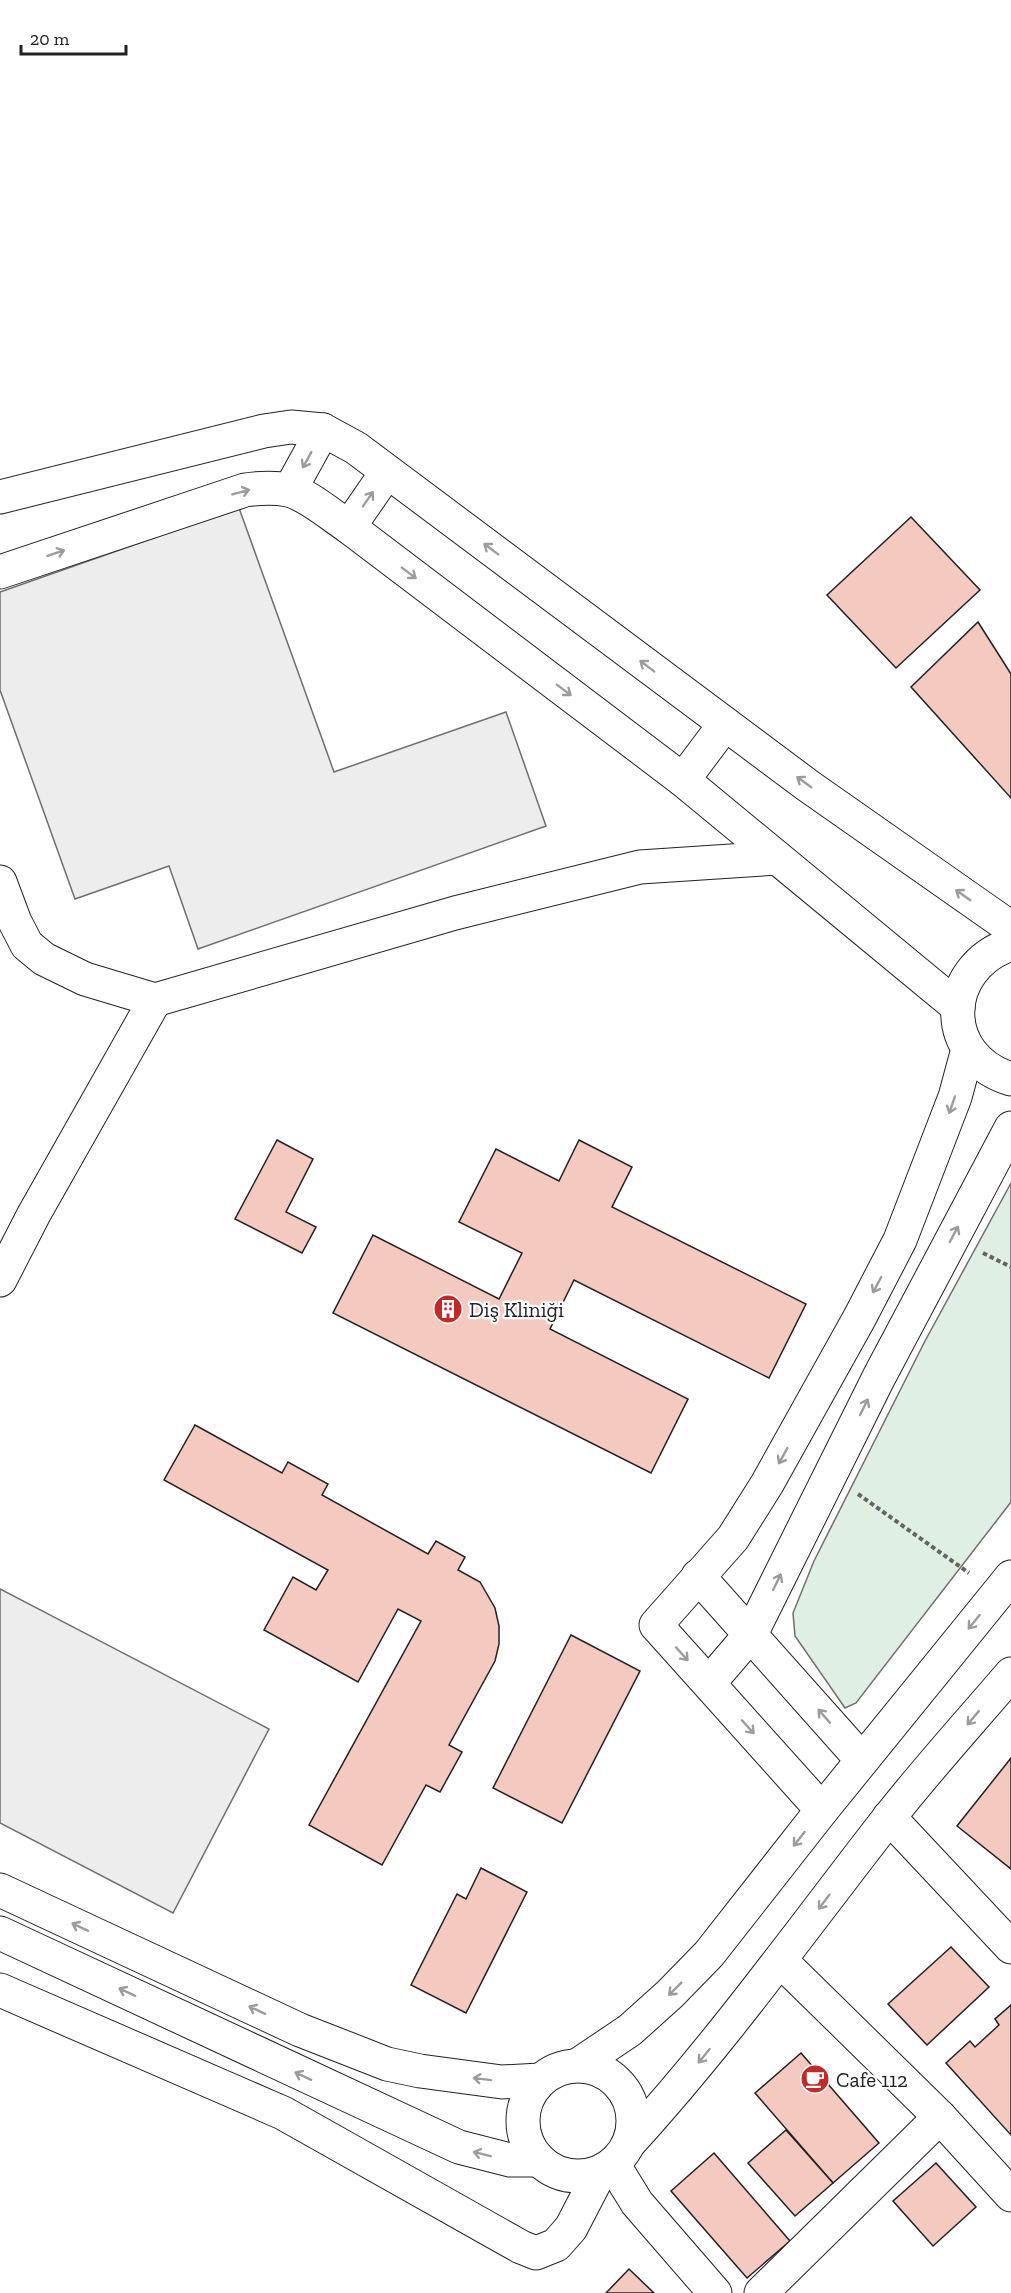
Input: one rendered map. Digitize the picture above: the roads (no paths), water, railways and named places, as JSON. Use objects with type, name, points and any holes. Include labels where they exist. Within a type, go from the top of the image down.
[{"type":"street","points":[[0,497],[264,431],[291,427],[323,430],[356,448],[807,785],[1011,928]]},
{"type":"street","points":[[290,490],[323,430]]},
{"type":"street","points":[[349,527],[387,472]]},
{"type":"street","points":[[0,572],[245,490],[265,488],[290,490],[349,527],[683,780],[958,1007]]},
{"type":"street","points":[[683,780],[725,724]]},
{"type":"street","points":[[0,882],[15,922],[27,945],[44,960],[86,979],[155,1000],[455,913],[640,867],[777,858]]},
{"type":"street","points":[[1011,944],[990,953],[974,967],[963,985],[958,1007],[960,1029],[968,1049],[981,1064],[998,1075],[1011,1079]]},
{"type":"street","points":[[0,1280],[34,1214],[155,1000]]},
{"type":"street","points":[[822,1810],[656,1625],[733,1538],[767,1484],[860,1317],[900,1240],[955,1097],[968,1049]]},
{"type":"street","points":[[709,1683],[751,1634],[879,1377],[1011,1128]]},
{"type":"street","points":[[698,1576],[862,1760]]},
{"type":"street","points":[[578,2065],[630,2030],[709,1954],[1004,1585]]},
{"type":"street","points":[[0,1990],[283,2113],[521,2247],[536,2253],[556,2245],[571,2228],[614,2159],[634,2124],[632,2106],[624,2090],[612,2076],[596,2068],[578,2065],[565,2067],[551,2072],[540,2080],[529,2094],[523,2111],[523,2129],[529,2146],[539,2160],[555,2171],[569,2176],[585,2176],[614,2159],[672,2095],[780,1960],[889,1817],[1011,1674]]},
{"type":"street","points":[[889,1817],[1011,1947]]},
{"type":"street","points":[[0,1890],[300,2030],[387,2064],[420,2072],[502,2082],[540,2080]]},
{"type":"street","points":[[0,1933],[459,2147],[510,2160],[539,2160]]},
{"type":"street","points":[[780,1960],[939,2117],[1011,2195]]},
{"type":"street","points":[[761,2293],[939,2117]]},
{"type":"street","points":[[614,2159],[637,2204],[715,2293]]},
{"type":"place","name":"Diş Kliniği","points":[[448,1309]]},
{"type":"place","name":"Cafe 112","points":[[815,2079]]}]
